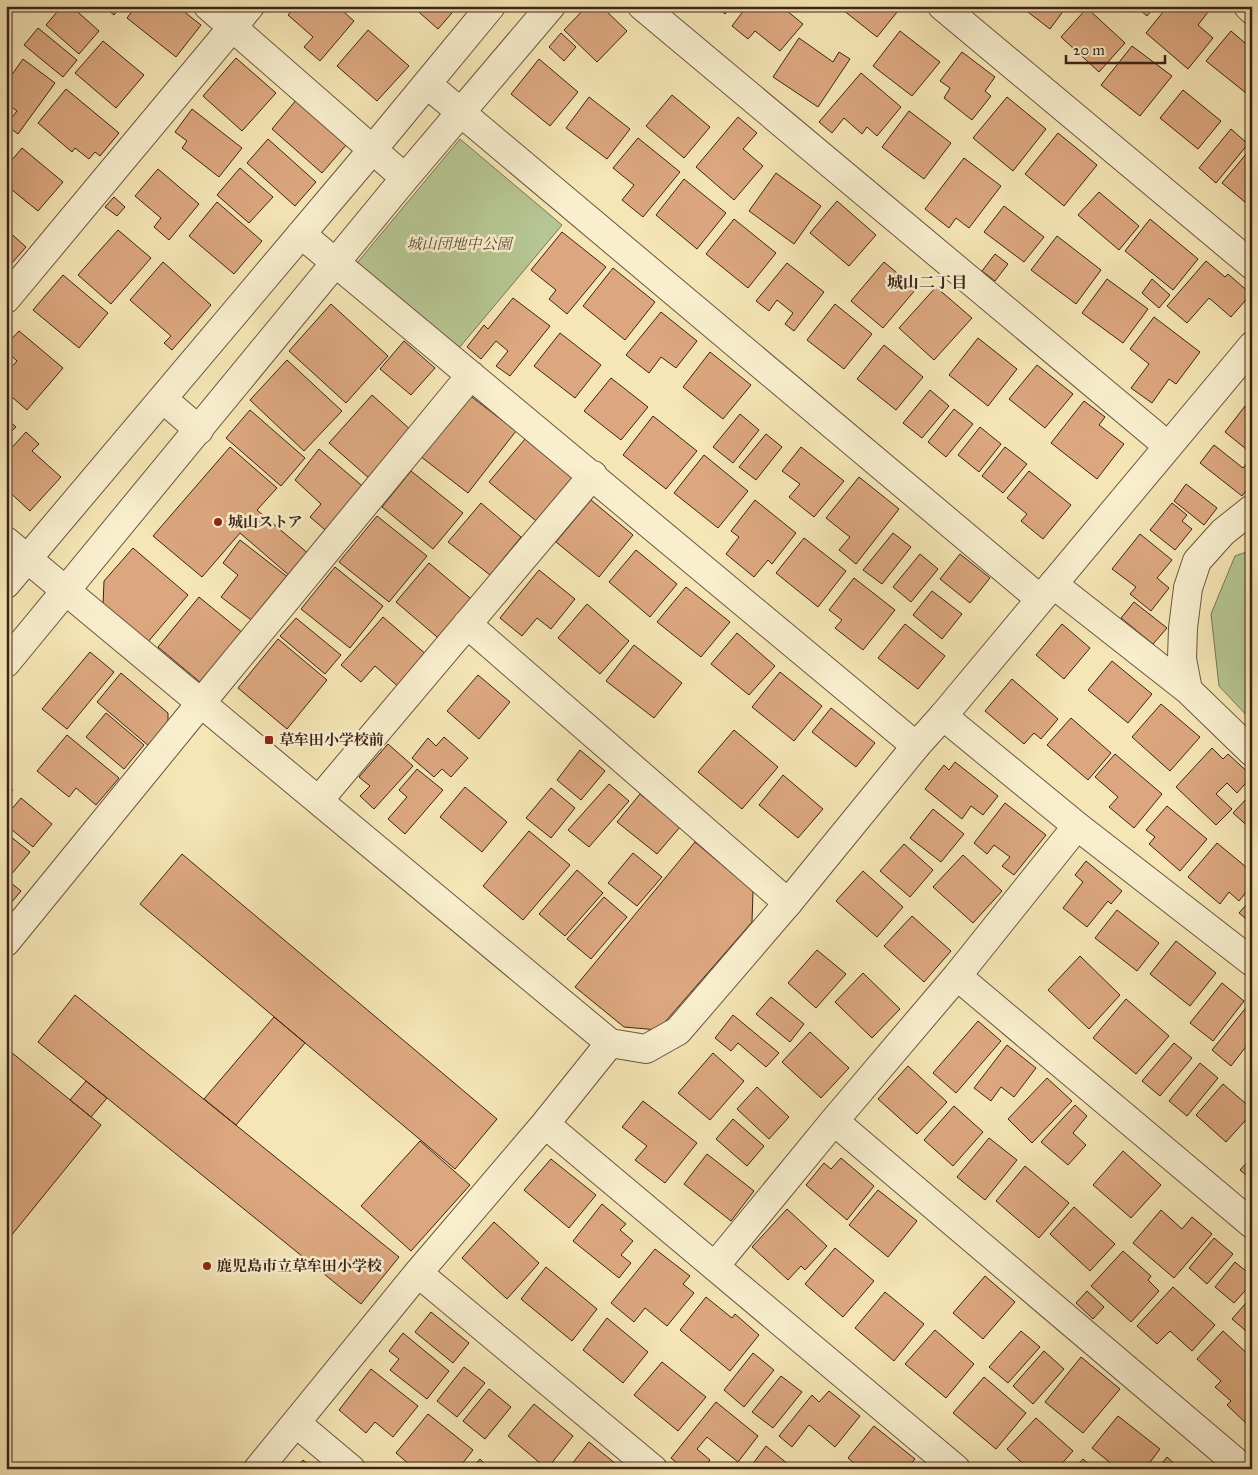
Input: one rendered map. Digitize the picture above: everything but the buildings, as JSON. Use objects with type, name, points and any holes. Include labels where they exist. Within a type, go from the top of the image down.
[{"type":"street","points":[[208,6],[406,178]]},
{"type":"street","points":[[6,299],[250,6]]},
{"type":"street","points":[[6,584],[373,149],[491,6]]},
{"type":"street","points":[[6,663],[406,178],[551,6]]},
{"type":"street","points":[[642,6],[1168,446]]},
{"type":"street","points":[[942,6],[1252,265]]},
{"type":"street","points":[[1248,6],[1252,10]]},
{"type":"street","points":[[427,84],[1046,592],[1188,690],[1252,752]]},
{"type":"street","points":[[301,234],[337,262],[916,746]]},
{"type":"street","points":[[6,541],[610,1043],[646,1049],[678,1031],[1252,346]]},
{"type":"street","points":[[6,942],[472,375]]},
{"type":"street","points":[[163,399],[199,430]]},
{"type":"street","points":[[319,800],[592,475]]},
{"type":"street","points":[[1188,690],[1182,659],[1183,628],[1188,588],[1197,561],[1223,532],[1252,509]]},
{"type":"street","points":[[467,624],[788,902]]},
{"type":"street","points":[[943,716],[1077,826],[1252,962]]},
{"type":"street","points":[[715,1266],[834,1121],[957,976],[1077,826]]},
{"type":"street","points":[[957,976],[1252,1224]]},
{"type":"street","points":[[258,1469],[418,1273],[545,1124],[610,1043]]},
{"type":"street","points":[[834,1121],[1246,1469],[1252,1463]]},
{"type":"street","points":[[545,1124],[956,1469]]},
{"type":"street","points":[[418,1273],[653,1469]]},
{"type":"street","points":[[296,1423],[351,1469]]},
{"type":"green space","name":"城山団地中公園","points":[[460,139],[562,225],[459,348],[357,263]]},
{"type":"green space","points":[[1252,550],[1252,721],[1219,686],[1211,614],[1235,556]]},
{"type":"place","name":"城山ストア","points":[[218,522]]},
{"type":"place","name":"草牟田小学校前","points":[[269,740]]},
{"type":"place","name":"鹿児島市立草牟田小学校","points":[[207,1266]]},
{"type":"district","name":"城山二丁目","points":[[927,282]]}]
